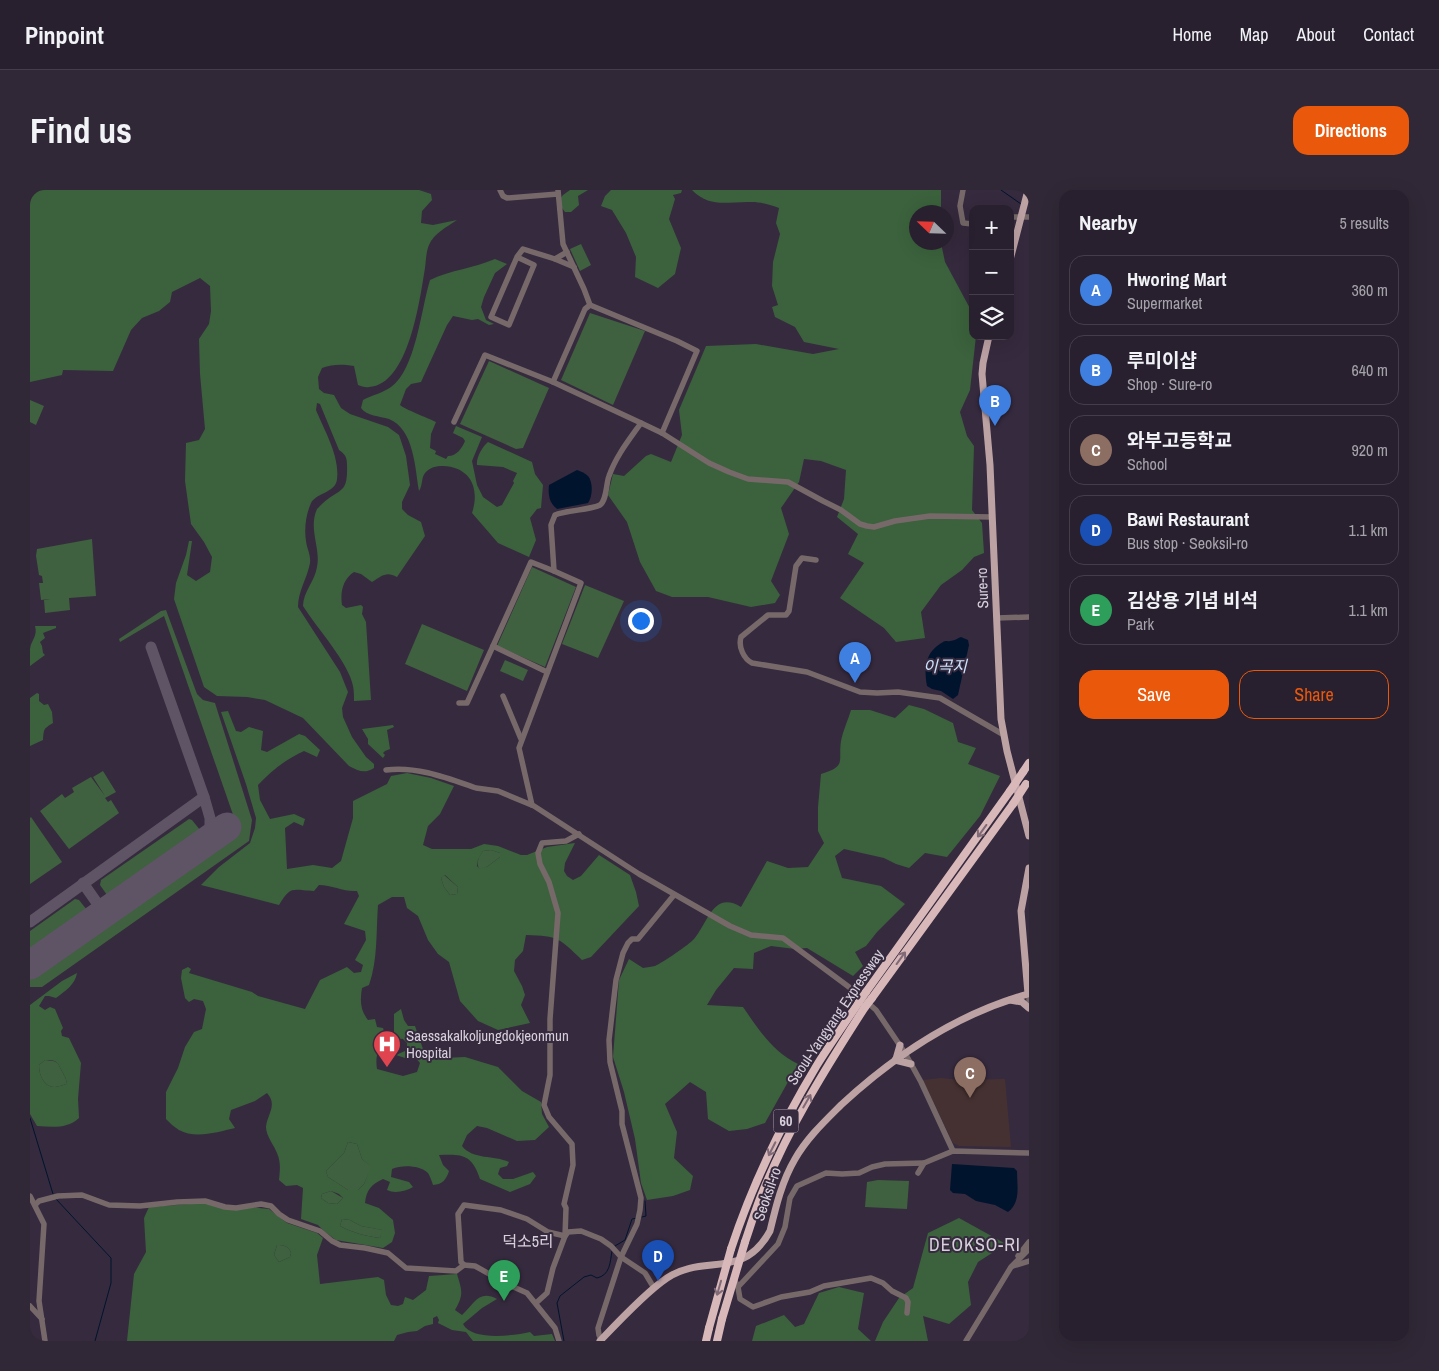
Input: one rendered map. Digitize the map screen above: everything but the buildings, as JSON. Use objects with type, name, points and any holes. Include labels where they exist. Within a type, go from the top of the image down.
[{"type":"highway","name":"Seoul-Yangyang Expressway","points":[[869,995],[1029,763]]},
{"type":"highway","name":"Seoul-Yangyang Expressway","points":[[706,1341],[741,1219],[763,1166],[817,1064],[1013,804],[1027,782]]},
{"type":"highway","name":"Seoul-Yangyang Expressway","points":[[717,1341],[722,1319],[762,1192],[799,1114],[862,1004]]},
{"type":"main road","points":[[1013,250],[1025,217],[1028,190]]},
{"type":"main road","name":"Sure-ro","points":[[988,340],[982,374],[992,517],[999,681],[1004,735],[1025,804],[1029,836]]},
{"type":"main road","points":[[1028,993],[1028,972],[1021,911],[1029,868]]},
{"type":"main road","name":"Seoksil-ro","points":[[601,1340],[654,1288],[667,1278],[682,1270],[699,1266],[725,1265],[753,1253],[770,1230],[786,1175],[811,1135],[874,1076],[905,1053],[945,1028],[977,1012],[1028,993]]},
{"type":"main road","points":[[1007,1000],[1022,1002],[1029,1008]]},
{"type":"main road","points":[[900,1045],[895,1060],[911,1064]]},
{"type":"street","points":[[500,190],[506,198],[558,192],[562,237],[590,305],[677,340],[697,351],[662,433]]},
{"type":"street","points":[[963,190],[960,206],[963,223],[969,224]]},
{"type":"street","points":[[517,258],[534,265],[509,325],[492,318],[517,258],[523,250],[575,267]]},
{"type":"street","points":[[555,259],[567,252]]},
{"type":"street","points":[[553,382],[585,309],[590,305]]},
{"type":"street","points":[[454,422],[485,355],[553,382],[662,433],[709,463],[748,479],[788,482],[841,510],[860,524],[874,527],[896,521],[930,516],[992,517]]},
{"type":"street","points":[[554,571],[552,525],[555,515],[565,511],[598,506],[603,502],[608,477],[612,468],[641,423]]},
{"type":"street","points":[[816,560],[802,558],[796,566],[789,612],[786,615],[768,616],[741,637],[742,652],[747,660],[752,663],[807,672],[860,692],[898,692],[940,698],[1004,735]]},
{"type":"street","points":[[459,704],[467,702],[532,562],[581,583],[519,748],[532,805]]},
{"type":"street","points":[[997,618],[1029,617]]},
{"type":"street","points":[[493,646],[547,672]]},
{"type":"street","points":[[503,696],[521,739]]},
{"type":"street","points":[[386,770],[403,769],[424,772],[476,788],[498,791],[532,805],[674,895],[730,926],[751,935],[783,938],[853,990],[876,1010],[900,1045],[921,1082],[953,1151]]},
{"type":"street","points":[[536,1303],[547,1293],[553,1268],[565,1236],[566,1208],[564,1204],[572,1165],[572,1144],[549,1117],[544,1105],[550,1075],[550,1019],[558,913],[549,882],[540,864],[538,853],[542,843],[566,841],[579,834]]},
{"type":"street","points":[[601,1340],[598,1328],[621,1257],[637,1224],[641,1198],[622,1124],[622,1111],[610,1062],[609,1040],[616,980],[622,953],[628,943],[632,939],[638,939],[674,895]]},
{"type":"street","points":[[1028,993],[1029,1002]]},
{"type":"street","points":[[738,1288],[778,1244],[784,1227],[790,1198],[797,1186],[814,1177],[826,1173],[859,1173],[872,1166],[885,1164],[924,1163],[953,1151],[1029,1153]]},
{"type":"street","points":[[918,1172],[924,1163]]},
{"type":"street","points":[[35,1205],[39,1201],[58,1196],[82,1195],[109,1205],[140,1206],[205,1201],[236,1208],[261,1204],[271,1206],[288,1220],[320,1231],[340,1245],[388,1253],[406,1268],[456,1271],[464,1265],[475,1266],[527,1294],[555,1328],[559,1341]]},
{"type":"street","points":[[30,1196],[44,1224],[39,1301],[45,1341]]},
{"type":"street","points":[[464,1265],[461,1262],[458,1214],[464,1205],[501,1210],[527,1219],[548,1232],[565,1236]]},
{"type":"street","points":[[565,1236],[568,1232],[581,1231],[601,1239],[612,1246],[621,1257],[646,1273],[654,1288]]},
{"type":"street","points":[[966,1341],[1019,1253],[1029,1242]]},
{"type":"street","points":[[1011,1266],[1029,1249]]},
{"type":"street","points":[[1011,1266],[1029,1261]]},
{"type":"street","points":[[734,1262],[734,1277],[740,1299],[753,1307],[781,1297],[810,1292],[824,1286],[864,1279],[877,1279],[892,1291],[906,1298],[908,1302],[907,1313]]},
{"type":"street","points":[[30,1306],[42,1319]]},
{"type":"shaded area","points":[[941,1078],[960,1080],[1005,1079],[1011,1147],[959,1146],[953,1143],[923,1080]]},
{"type":"green space","points":[[30,190],[419,190],[431,194],[432,200],[422,211],[421,223],[433,225],[457,220],[437,234],[429,245],[416,318],[403,356],[394,372],[383,383],[368,387],[358,385],[354,366],[338,365],[322,368],[318,377],[319,389],[324,393],[334,395],[341,408],[350,414],[388,427],[399,435],[406,456],[410,485],[402,502],[402,509],[408,515],[421,522],[425,536],[397,577],[387,574],[372,582],[361,574],[354,572],[345,582],[341,595],[342,605],[346,608],[361,605],[363,607],[362,614],[366,622],[371,700],[354,701],[353,686],[345,667],[303,606],[317,567],[314,524],[317,509],[342,489],[347,475],[346,458],[339,450],[320,404],[317,403],[316,410],[334,452],[337,479],[336,484],[330,490],[314,499],[308,512],[305,536],[310,563],[299,596],[298,607],[340,672],[348,692],[342,708],[343,717],[352,737],[366,757],[374,764],[374,768],[362,771],[349,766],[303,718],[265,700],[217,696],[204,687],[174,599],[176,583],[189,541],[192,541],[187,575],[196,581],[210,572],[212,557],[191,524],[185,481],[186,443],[199,440],[205,429],[199,339],[209,324],[211,311],[210,286],[200,278],[172,292],[170,302],[159,311],[142,318],[131,330],[113,371],[63,370],[62,375],[30,382]]},
{"type":"green space","points":[[570,190],[588,190],[578,196],[579,205],[571,212],[565,212],[560,199]]},
{"type":"green space","points":[[611,190],[682,190],[681,193],[673,195],[675,199],[669,219],[681,248],[675,274],[658,288],[635,277],[636,257],[626,233],[612,210],[601,206],[605,196]]},
{"type":"green space","points":[[692,190],[941,190],[941,205],[909,205],[909,250],[942,250],[945,262],[969,307],[969,340],[976,340],[970,390],[960,412],[967,436],[974,446],[972,510],[982,523],[984,553],[974,557],[962,570],[941,585],[921,612],[925,638],[896,642],[884,628],[840,598],[864,563],[848,554],[858,534],[837,517],[844,499],[846,470],[821,461],[804,459],[799,482],[781,508],[789,534],[771,581],[780,595],[775,603],[751,607],[708,597],[672,597],[656,591],[640,562],[627,522],[608,495],[613,474],[624,476],[646,456],[651,454],[671,462],[682,435],[679,410],[706,346],[756,344],[813,354],[839,349],[804,342],[795,327],[775,317],[772,307],[778,305],[772,286],[773,262],[780,234],[776,223],[779,208],[755,202],[713,202],[699,196]]},
{"type":"green space","points":[[581,244],[591,265],[580,271],[570,249]]},
{"type":"green space","points":[[495,259],[507,264],[495,273],[481,307],[486,320],[494,324],[489,325],[478,319],[472,320],[453,316],[421,382],[411,384],[406,389],[400,405],[436,422],[431,434],[430,448],[436,451],[435,454],[446,459],[448,456],[454,455],[459,451],[465,441],[453,433],[456,426],[482,437],[472,461],[477,485],[483,497],[497,507],[502,505],[514,483],[513,481],[517,473],[503,467],[477,465],[478,456],[484,447],[488,442],[532,462],[535,474],[543,485],[541,508],[537,509],[530,518],[536,540],[529,557],[498,543],[472,513],[475,496],[474,488],[467,475],[460,470],[443,466],[431,468],[424,475],[419,491],[412,450],[404,431],[389,419],[370,414],[361,408],[363,400],[391,387],[406,367],[417,338],[430,280]]},
{"type":"green space","points":[[590,313],[645,331],[613,405],[561,380]]},
{"type":"green space","points":[[489,361],[549,388],[523,448],[516,449],[460,424]]},
{"type":"green space","points":[[30,400],[44,406],[36,425],[30,422]]},
{"type":"green space","points":[[92,539],[96,596],[69,598],[70,610],[45,613],[44,600],[50,599],[41,600],[39,583],[43,583],[42,576],[39,575],[36,556],[37,549]]},
{"type":"green space","points":[[532,567],[576,587],[545,667],[497,646]]},
{"type":"green space","points":[[585,585],[624,601],[598,658],[562,644]]},
{"type":"green space","points":[[166,610],[197,694],[203,700],[215,703],[252,820],[249,841],[42,987],[30,987],[30,977],[238,829],[164,616],[120,642],[119,639],[161,611]]},
{"type":"green space","points":[[422,624],[484,650],[467,691],[405,664]]},
{"type":"green space","points":[[35,626],[56,626],[56,628],[43,633],[45,638],[40,642],[45,655],[30,666],[30,649],[36,633]]},
{"type":"green space","points":[[505,660],[528,670],[523,681],[500,671]]},
{"type":"green space","points":[[37,693],[39,694],[39,701],[44,705],[48,704],[52,712],[53,723],[45,730],[43,740],[30,746],[30,698]]},
{"type":"green space","points":[[909,705],[924,709],[953,723],[958,742],[976,748],[968,764],[1000,776],[980,816],[947,857],[925,853],[909,868],[884,858],[844,849],[835,856],[842,878],[881,886],[905,904],[866,946],[855,952],[863,966],[853,976],[807,948],[795,949],[771,946],[754,953],[753,969],[734,968],[716,990],[707,1005],[743,1007],[773,1046],[798,1064],[765,1123],[747,1129],[729,1131],[708,1119],[706,1092],[690,1082],[665,1104],[677,1132],[674,1158],[693,1176],[690,1190],[673,1196],[647,1200],[641,1183],[635,1139],[624,1092],[613,1057],[619,980],[629,959],[643,968],[655,966],[694,939],[718,905],[732,903],[741,907],[767,861],[788,868],[808,867],[824,843],[818,831],[821,774],[835,768],[840,762],[841,741],[851,710],[870,710],[895,718]]},
{"type":"green space","points":[[228,711],[236,731],[241,732],[249,727],[263,731],[261,750],[267,752],[299,734],[305,736],[320,750],[317,757],[304,751],[291,758],[258,785],[260,800],[270,819],[294,814],[305,819],[303,826],[294,822],[285,828],[287,869],[313,865],[332,868],[341,861],[353,818],[353,801],[387,784],[391,776],[407,773],[431,778],[454,786],[440,814],[428,826],[423,845],[432,849],[471,849],[484,844],[498,846],[521,855],[527,855],[547,847],[575,843],[565,863],[564,871],[573,880],[581,876],[599,855],[630,875],[639,906],[591,957],[582,960],[558,940],[545,936],[526,935],[523,951],[515,960],[514,971],[525,995],[521,1005],[530,1023],[498,1030],[478,1021],[460,1001],[449,962],[438,954],[428,940],[418,916],[407,908],[404,897],[392,897],[378,905],[374,966],[369,985],[362,988],[361,1001],[365,1016],[368,1020],[375,1019],[377,1027],[383,1028],[386,1038],[378,1052],[376,1060],[377,1069],[403,1076],[417,1072],[420,1063],[414,1056],[405,1058],[396,1055],[407,1050],[407,1043],[403,1039],[394,1038],[394,1014],[401,1009],[408,1026],[415,1026],[423,1049],[427,1052],[434,1052],[444,1058],[465,1057],[498,1067],[522,1091],[541,1102],[542,1114],[549,1127],[535,1140],[517,1141],[487,1128],[477,1126],[467,1135],[462,1146],[472,1153],[509,1162],[507,1166],[500,1168],[498,1174],[503,1179],[513,1179],[533,1172],[536,1176],[530,1184],[510,1192],[480,1179],[470,1160],[465,1157],[439,1155],[443,1165],[449,1171],[442,1183],[433,1185],[428,1173],[420,1168],[410,1166],[392,1169],[391,1177],[409,1182],[413,1187],[400,1192],[393,1192],[387,1190],[390,1182],[383,1179],[373,1185],[368,1191],[365,1203],[379,1208],[393,1220],[395,1233],[392,1242],[383,1248],[336,1240],[318,1225],[301,1219],[303,1188],[297,1185],[286,1186],[279,1180],[279,1160],[266,1130],[272,1106],[267,1093],[255,1101],[231,1110],[229,1119],[235,1128],[207,1134],[192,1134],[179,1130],[166,1119],[166,1092],[178,1068],[185,1047],[194,1032],[202,1029],[206,1009],[203,1001],[194,999],[189,1002],[185,998],[181,978],[182,970],[188,967],[191,969],[189,973],[252,992],[258,996],[305,1009],[320,980],[347,967],[354,973],[361,972],[363,965],[355,960],[366,940],[365,931],[344,924],[359,896],[357,891],[319,885],[314,891],[293,890],[286,894],[279,905],[201,885],[219,867],[250,843],[255,828],[256,818],[221,712]],"holes":[[[491,850],[500,853],[500,857],[488,866],[480,869],[477,866],[483,851]],[[445,875],[458,887],[457,894],[450,895],[444,887],[441,878]],[[348,1142],[357,1144],[362,1159],[371,1167],[364,1184],[358,1190],[348,1190],[328,1177],[326,1171],[344,1153]],[[331,1191],[343,1198],[337,1204],[328,1203],[321,1198],[322,1194]],[[342,1219],[350,1220],[361,1226],[382,1230],[380,1238],[360,1234],[340,1226]]]},
{"type":"green space","points":[[393,725],[394,727],[387,730],[390,749],[383,753],[385,755],[383,758],[368,744],[368,739],[362,729]]},
{"type":"green space","points":[[103,771],[116,792],[105,798],[108,802],[111,800],[119,813],[69,849],[40,811],[62,794],[65,798],[74,792],[72,788],[91,777],[105,796],[93,777]]},
{"type":"green space","points":[[30,818],[62,862],[30,884]]},
{"type":"green space","points":[[189,819],[200,830],[198,835],[111,896],[107,895],[100,885],[101,880]]},
{"type":"green space","points":[[491,850],[500,853],[500,857],[480,870],[478,860],[480,856],[483,851]]},
{"type":"green space","points":[[444,875],[458,887],[457,894],[450,895],[444,887],[441,878]]},
{"type":"green space","points":[[75,899],[79,900],[87,910],[86,914],[30,954],[30,931]]},
{"type":"green space","points":[[77,973],[74,981],[66,990],[56,998],[45,996],[39,1006],[45,1010],[50,1007],[55,1009],[63,1028],[61,1031],[62,1036],[69,1038],[81,1063],[78,1099],[79,1118],[65,1126],[37,1126],[30,1114],[30,1005],[62,981]],"holes":[[[45,1060],[55,1061],[58,1064],[66,1078],[66,1084],[54,1087],[44,1082],[39,1065]]]},
{"type":"green space","points":[[45,1060],[53,1061],[60,1066],[66,1078],[66,1084],[54,1087],[44,1082],[39,1065]]},
{"type":"green space","points":[[348,1142],[357,1144],[362,1159],[372,1167],[364,1184],[358,1190],[348,1190],[328,1177],[326,1171],[344,1153]]},
{"type":"green space","points":[[878,1180],[909,1181],[907,1209],[865,1207],[867,1182]]},
{"type":"green space","points":[[331,1191],[343,1198],[337,1204],[328,1203],[321,1198],[322,1194]]},
{"type":"green space","points":[[204,1203],[269,1209],[287,1223],[317,1233],[323,1238],[317,1255],[320,1284],[378,1277],[384,1280],[386,1295],[391,1305],[398,1306],[403,1304],[405,1297],[413,1300],[426,1290],[429,1276],[457,1274],[461,1292],[460,1300],[455,1310],[462,1315],[481,1297],[491,1296],[497,1299],[482,1308],[463,1324],[468,1329],[475,1333],[493,1336],[530,1332],[534,1336],[552,1334],[555,1341],[473,1341],[466,1332],[452,1330],[438,1323],[437,1316],[433,1318],[433,1324],[417,1331],[397,1335],[394,1341],[127,1341],[134,1274],[146,1252],[144,1218],[149,1207]],"holes":[[[277,1245],[288,1247],[291,1253],[290,1257],[279,1262],[274,1255]]]},
{"type":"green space","points":[[959,1218],[1006,1244],[978,1262],[968,1282],[971,1305],[949,1324],[923,1316],[928,1341],[875,1341],[883,1322],[899,1298],[913,1288],[928,1233]]},
{"type":"green space","points":[[342,1219],[350,1220],[361,1226],[383,1230],[380,1238],[360,1234],[340,1226]]},
{"type":"green space","points":[[277,1245],[288,1247],[291,1253],[290,1257],[279,1262],[274,1255]]},
{"type":"green space","points":[[839,1287],[864,1293],[858,1329],[871,1341],[752,1341],[756,1326],[784,1315],[795,1327],[804,1324],[819,1293]]},
{"type":"water","points":[[577,470],[590,479],[592,489],[590,500],[588,503],[557,509],[552,504],[550,498],[549,485]]},
{"type":"water","name":"이곡지","points":[[961,637],[968,640],[969,645],[958,695],[953,699],[941,691],[927,686],[926,666],[932,650],[944,641],[953,641]]},
{"type":"water","points":[[952,1164],[1014,1168],[1017,1171],[1017,1199],[1012,1208],[1008,1212],[995,1205],[976,1201],[965,1194],[953,1193],[950,1190]]},
{"type":"waterway","points":[[1001,190],[1021,204]]},
{"type":"waterway","points":[[30,1118],[53,1194]]},
{"type":"waterway","points":[[56,1199],[111,1258],[111,1283],[95,1341]]},
{"type":"waterway","points":[[642,1217],[646,1216],[645,1201]]},
{"type":"waterway","points":[[615,1246],[625,1240],[632,1219],[637,1218]]},
{"type":"waterway","points":[[564,1341],[557,1303],[560,1296],[584,1277],[591,1275],[597,1278],[605,1274],[609,1268],[612,1251]]},
{"type":"taxiway","points":[[151,647],[204,797],[210,818],[210,839]]},
{"type":"taxiway","points":[[30,922],[204,797]]},
{"type":"taxiway","points":[[83,883],[104,913]]},
{"type":"runway","points":[[30,965],[227,827]]},
{"type":"place","name":"루미이샵","points":[[995,426]]},
{"type":"place","name":"Hworing Mart","points":[[855,683]]},
{"type":"place","name":"Saessakalkoljungdokjeonmun Hospital","points":[[387,1068]]},
{"type":"place","name":"와부고등학교","points":[[970,1098]]},
{"type":"place","name":"Bawi Restaurant","points":[[658,1281]]},
{"type":"place","name":"김상용 기념 비석","points":[[504,1301]]},
{"type":"district","name":"덕소5리","points":[[528,1241]]},
{"type":"district","name":"DEOKSO-RI","points":[[975,1244]]}]
